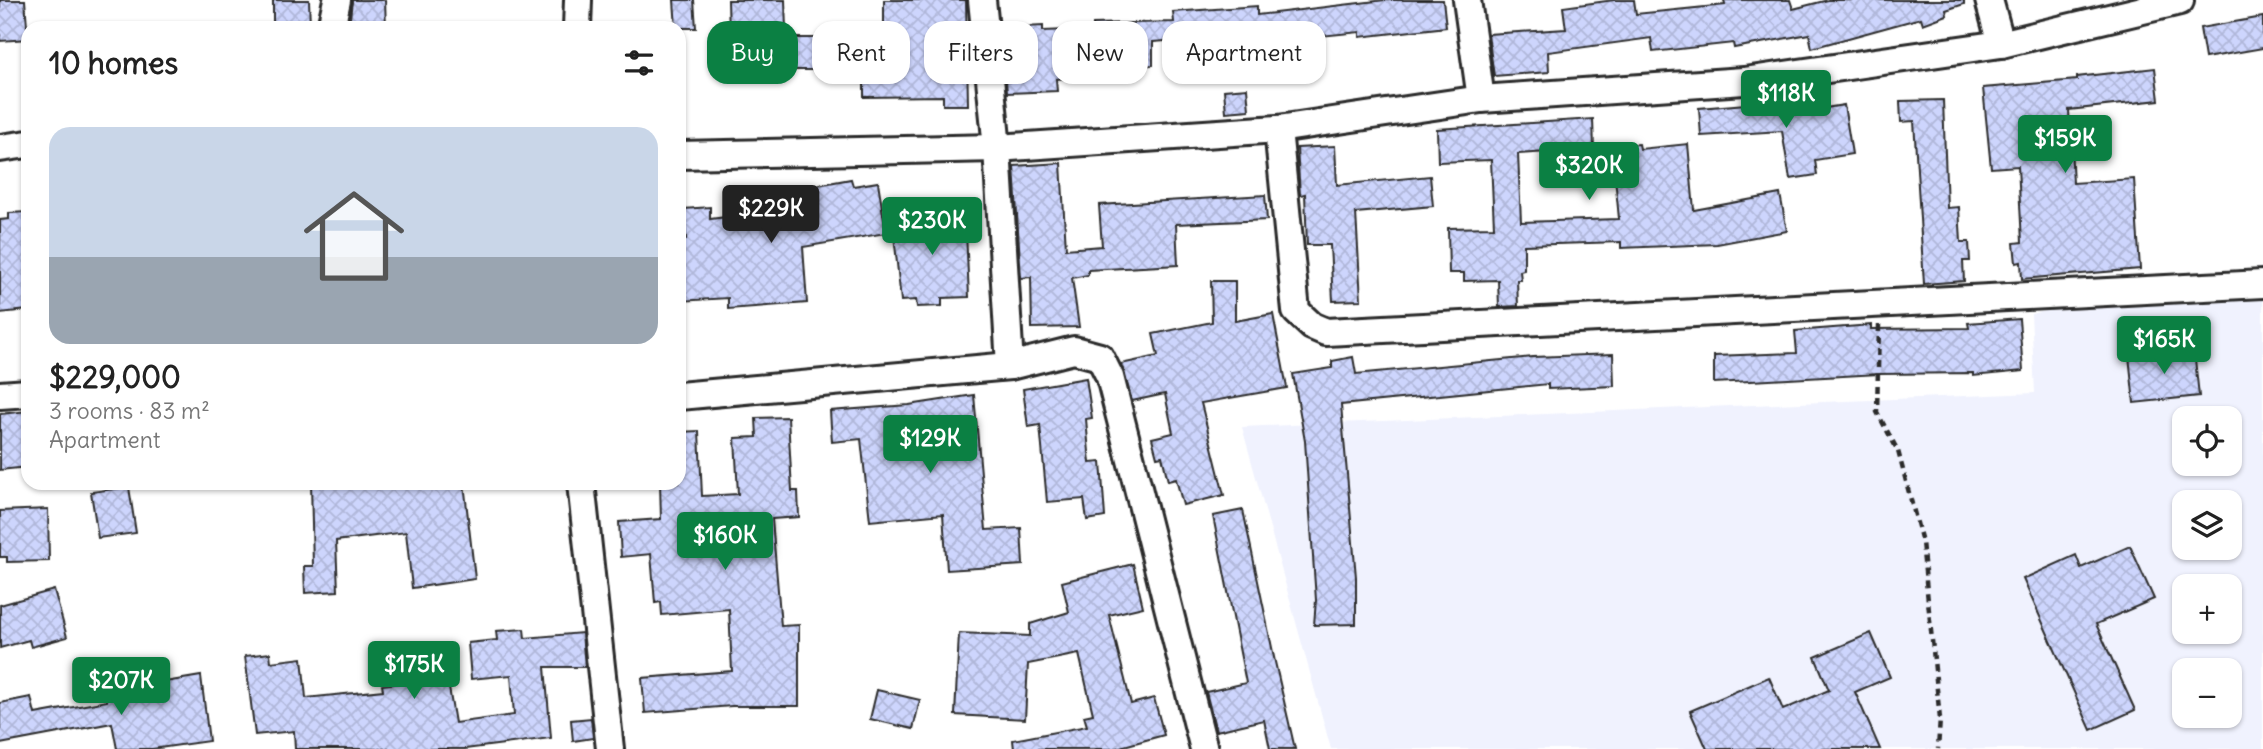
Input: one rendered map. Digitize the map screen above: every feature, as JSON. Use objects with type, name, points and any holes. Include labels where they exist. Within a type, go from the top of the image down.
[{"type":"street","points":[[332,21],[337,0]]},
{"type":"street","points":[[577,21],[578,0]]},
{"type":"street","points":[[982,0],[997,148],[1010,366]]},
{"type":"street","points":[[1467,0],[1481,99]]},
{"type":"street","points":[[1989,0],[2001,44]]},
{"type":"street","points":[[686,155],[997,148],[1278,129],[1481,99],[1744,81],[2001,44],[2180,1]]},
{"type":"street","points":[[1278,129],[1296,311],[1312,326],[1326,332],[2263,284]]},
{"type":"street","points":[[0,148],[21,145]]},
{"type":"street","points":[[686,395],[1010,366],[1074,350],[1100,357],[1110,377],[1204,749]]},
{"type":"street","points":[[0,395],[21,394]]},
{"type":"street","points":[[582,490],[610,749]]},
{"type":"path","points":[[1878,303],[1877,412],[1898,450],[1922,542],[1940,719],[1938,749]]},
{"type":"shaded area","points":[[2263,267],[2263,749],[1331,749],[1242,427],[2035,393],[2031,314]]},
{"type":"building","points":[[0,0],[25,0],[27,21],[21,21],[21,40],[0,41]]},
{"type":"building","points":[[273,0],[309,0],[310,21],[273,21]]},
{"type":"building","points":[[352,0],[385,0],[386,21],[350,21]]},
{"type":"building","points":[[674,0],[694,0],[696,28],[686,28],[686,21],[676,21]]},
{"type":"building","points":[[728,0],[785,0],[786,21],[729,21]]},
{"type":"building","points":[[884,0],[966,0],[966,21],[924,21],[924,84],[968,84],[968,105],[943,105],[943,96],[864,97],[864,84],[910,84],[910,21],[884,21]]},
{"type":"building","points":[[1385,0],[1443,0],[1446,27],[1360,37],[1360,32],[1326,35],[1326,21],[1174,21],[1173,12],[1257,6],[1257,15]]},
{"type":"building","points":[[1634,0],[1636,14],[1725,5],[1724,0],[1790,0],[1793,9],[1828,0],[1964,0],[1964,4],[1946,10],[1947,15],[1923,24],[1921,18],[1812,48],[1809,34],[1734,48],[1733,43],[1653,52],[1651,38],[1548,52],[1549,72],[1494,76],[1488,34],[1566,29],[1563,7]]},
{"type":"building","points":[[2263,17],[2263,48],[2205,58],[2200,28]]},
{"type":"building","points":[[1162,22],[1162,41],[1153,42],[1153,65],[1148,65],[1148,23]]},
{"type":"building","points":[[1038,26],[1043,26],[1043,31],[1052,31],[1052,84],[1056,84],[1057,91],[1007,93],[1006,84],[1038,84]]},
{"type":"building","points":[[798,38],[812,38],[812,70],[798,70]]},
{"type":"building","points":[[2155,68],[2159,100],[2069,110],[2073,183],[2134,179],[2140,269],[2022,279],[2021,262],[2016,263],[2014,243],[2022,242],[2018,166],[1991,168],[1983,88],[2077,80],[2077,77]]},
{"type":"building","points":[[1247,88],[1249,110],[1226,112],[1224,90]]},
{"type":"building","points":[[1805,99],[1807,111],[1844,105],[1852,154],[1815,160],[1817,175],[1790,179],[1782,131],[1701,136],[1699,108]]},
{"type":"building","points":[[1943,100],[1947,208],[1959,207],[1961,242],[1969,242],[1970,261],[1963,261],[1964,281],[1924,284],[1914,121],[1901,122],[1900,101]]},
{"type":"building","points":[[1593,119],[1594,149],[1518,154],[1521,222],[1619,219],[1612,146],[1639,144],[1640,149],[1688,144],[1694,210],[1780,194],[1787,231],[1717,244],[1621,248],[1621,242],[1524,245],[1524,270],[1520,271],[1521,280],[1517,280],[1518,306],[1499,307],[1498,280],[1464,281],[1464,273],[1449,273],[1448,228],[1494,227],[1491,160],[1438,162],[1437,129]]},
{"type":"building","points":[[1335,146],[1337,185],[1430,176],[1433,206],[1356,213],[1361,300],[1333,301],[1330,245],[1307,245],[1305,194],[1300,195],[1297,148]]},
{"type":"building","points":[[1061,163],[1066,249],[1102,246],[1099,205],[1265,195],[1267,220],[1176,224],[1178,265],[1088,270],[1088,275],[1072,278],[1079,327],[1032,328],[1031,277],[1021,278],[1014,166]]},
{"type":"building","points":[[851,179],[853,186],[878,182],[886,233],[803,247],[807,303],[728,309],[728,298],[686,301],[686,209],[710,207],[710,219],[804,207],[801,188]]},
{"type":"building","points":[[965,210],[969,297],[942,298],[942,306],[917,307],[916,300],[901,301],[892,216]]},
{"type":"building","points":[[21,212],[21,311],[0,313],[0,220],[9,219],[9,213]]},
{"type":"building","points":[[1211,281],[1235,281],[1235,321],[1273,314],[1287,388],[1201,403],[1224,495],[1183,505],[1176,479],[1168,481],[1162,456],[1157,457],[1152,438],[1173,433],[1165,394],[1132,401],[1121,364],[1158,356],[1153,334],[1212,322]]},
{"type":"building","points":[[2019,319],[2023,371],[1973,376],[1973,373],[1879,374],[1714,383],[1714,356],[1797,353],[1795,331],[1871,325],[1871,329],[1969,328],[1968,323]]},
{"type":"building","points":[[2194,350],[2199,396],[2134,403],[2129,356]]},
{"type":"building","points":[[1613,354],[1614,386],[1548,389],[1548,384],[1341,405],[1356,577],[1356,624],[1314,625],[1316,600],[1305,441],[1293,374],[1332,368],[1332,361],[1353,357],[1356,374],[1533,357]]},
{"type":"building","points":[[1086,378],[1092,418],[1086,419],[1090,463],[1101,462],[1105,517],[1087,520],[1084,499],[1047,502],[1040,425],[1028,427],[1023,389]]},
{"type":"building","points":[[974,395],[986,530],[1021,528],[1023,565],[947,570],[943,514],[870,521],[861,439],[832,442],[830,411],[909,405]]},
{"type":"building","points":[[21,412],[21,468],[0,470],[0,414]]},
{"type":"building","points":[[788,417],[792,491],[798,491],[799,517],[772,519],[781,626],[799,625],[799,706],[732,706],[645,713],[642,678],[732,671],[729,609],[662,615],[661,602],[655,603],[651,554],[621,557],[619,522],[661,519],[660,490],[686,490],[686,432],[699,431],[702,496],[738,494],[735,438],[757,437],[756,418]]},
{"type":"building","points":[[129,490],[136,533],[98,538],[91,492]]},
{"type":"building","points":[[311,490],[465,490],[475,579],[412,588],[406,532],[336,541],[338,591],[305,593],[304,566],[313,566]]},
{"type":"building","points":[[48,509],[49,561],[7,562],[7,557],[0,557],[0,511]]},
{"type":"building","points":[[1243,510],[1295,749],[1270,749],[1264,720],[1216,731],[1206,692],[1246,683],[1213,516]]},
{"type":"building","points":[[2130,546],[2154,599],[2096,624],[2135,710],[2091,730],[2023,579],[2076,555],[2081,568]]},
{"type":"building","points":[[1133,564],[1143,607],[1109,615],[1131,704],[1154,698],[1164,735],[1113,749],[1014,749],[1013,740],[1087,726],[1084,716],[1093,714],[1079,654],[1028,664],[1025,719],[955,715],[959,633],[1030,636],[1030,624],[1069,612],[1062,582]]},
{"type":"building","points":[[54,590],[67,637],[31,647],[29,640],[0,648],[0,605]]},
{"type":"building","points":[[524,629],[525,638],[582,633],[585,667],[545,667],[551,738],[465,749],[295,749],[294,731],[255,735],[245,656],[270,653],[271,662],[302,658],[306,698],[383,690],[382,685],[417,681],[417,686],[448,682],[455,723],[514,715],[511,675],[471,679],[468,643],[497,640],[496,631]]},
{"type":"building","points":[[1871,633],[1890,677],[1855,692],[1880,749],[1707,749],[1690,711],[1769,677],[1783,710],[1829,690],[1815,657]]},
{"type":"building","points":[[201,676],[209,741],[152,749],[117,749],[112,723],[0,744],[0,703],[31,697],[35,714],[107,701],[105,692]]},
{"type":"building","points":[[877,690],[920,700],[913,729],[870,719]]},
{"type":"building","points":[[591,718],[593,738],[573,741],[571,720]]}]
